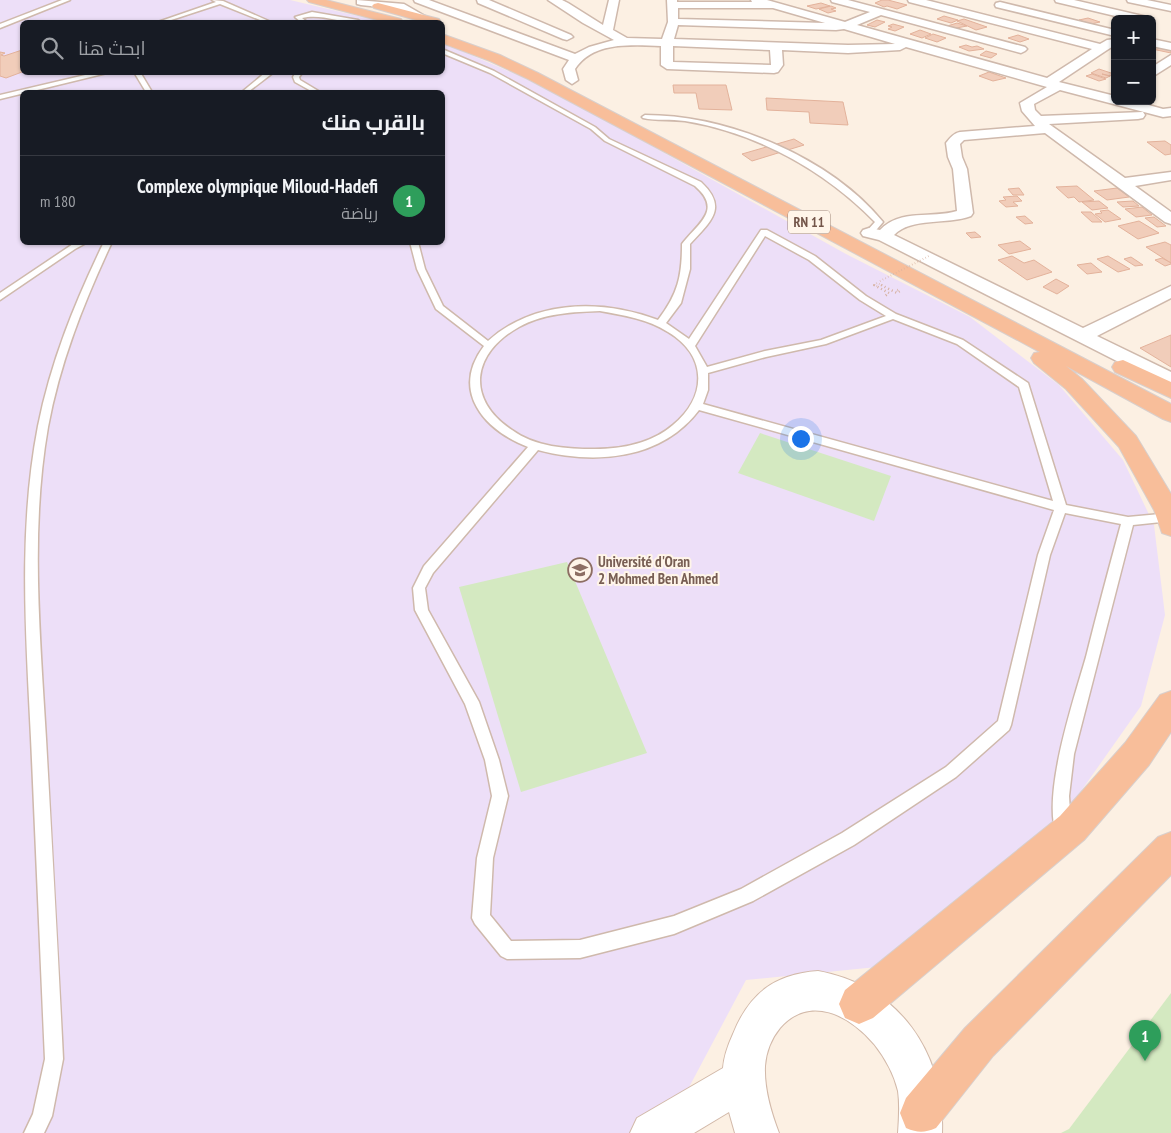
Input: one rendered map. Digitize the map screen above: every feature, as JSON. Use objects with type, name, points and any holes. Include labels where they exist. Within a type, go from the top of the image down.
[{"type":"highway","points":[[313,0],[389,20]]},
{"type":"highway","points":[[357,1],[426,20]]},
{"type":"highway","points":[[444,18],[477,37],[546,66],[764,180]]},
{"type":"highway","name":"RN 11","points":[[445,39],[495,58],[533,76],[986,314],[1171,414]]},
{"type":"highway","name":"RN 11","points":[[852,224],[876,235],[1064,337],[1171,391]]},
{"type":"highway","points":[[986,314],[1074,384],[1128,442],[1167,510],[1170,521]]},
{"type":"highway","points":[[859,1004],[1072,828],[1137,754],[1171,705]]},
{"type":"highway","points":[[921,1127],[979,1042],[1100,922],[1153,878],[1171,850]]},
{"type":"main road","points":[[757,1133],[748,1107],[744,1080],[746,1055],[753,1033],[764,1015],[779,1001],[798,993],[818,991],[838,995],[859,1004],[878,1018],[895,1038],[904,1052],[918,1086],[921,1127]]},
{"type":"main road","points":[[652,1133],[744,1080]]},
{"type":"street","points":[[400,6],[419,0],[444,18],[576,60]]},
{"type":"street","points":[[553,0],[565,2],[587,21],[625,41]]},
{"type":"street","points":[[607,32],[614,0]]},
{"type":"street","points":[[756,0],[917,45],[989,68],[1111,100]]},
{"type":"street","points":[[776,47],[777,65],[774,69],[671,66],[667,64],[666,59],[667,42],[673,22],[672,2],[774,6],[788,0]]},
{"type":"street","points":[[840,0],[1022,49]]},
{"type":"street","points":[[913,0],[1044,34],[1105,53]]},
{"type":"street","points":[[1060,0],[1127,15]]},
{"type":"street","points":[[1132,0],[1163,7]]},
{"type":"street","points":[[357,1],[400,6],[428,20]]},
{"type":"street","points":[[988,2],[1111,31]]},
{"type":"street","points":[[444,18],[476,3],[595,48]]},
{"type":"street","points":[[1049,16],[1074,3]]},
{"type":"street","points":[[986,19],[1007,7]]},
{"type":"street","points":[[1151,15],[1163,7]]},
{"type":"street","points":[[918,22],[946,8]]},
{"type":"street","points":[[673,22],[825,27],[848,25],[880,12]]},
{"type":"street","points":[[549,30],[587,21]]},
{"type":"street","points":[[757,25],[757,47]]},
{"type":"street","points":[[989,68],[1044,34]]},
{"type":"street","points":[[556,66],[576,60],[595,48],[625,41],[855,49],[917,45]]},
{"type":"street","points":[[1156,43],[1171,47]]},
{"type":"street","points":[[1111,45],[1105,53],[1092,55],[1027,103],[1029,111],[1043,124],[1171,219]]},
{"type":"street","points":[[1156,69],[1171,59]]},
{"type":"street","points":[[572,80],[568,73],[576,60]]},
{"type":"street","points":[[1156,72],[1171,75]]},
{"type":"street","points":[[1130,105],[1168,114]]},
{"type":"street","points":[[876,235],[896,225],[924,219],[959,216],[965,213],[960,169],[953,148],[953,143],[960,136],[1043,124],[1168,114]]},
{"type":"street","points":[[1122,183],[1171,176]]},
{"type":"street","points":[[876,235],[1171,380]]},
{"type":"street","points":[[1084,336],[1171,291]]},
{"type":"lane","points":[[34,6],[50,0]]},
{"type":"lane","points":[[0,26],[65,0]]},
{"type":"lane","points":[[214,0],[260,19]]},
{"type":"lane","points":[[167,20],[221,2]]},
{"type":"lane","points":[[302,20],[298,17],[312,14],[346,20]]},
{"type":"lane","points":[[0,19],[20,21]]},
{"type":"lane","points":[[445,53],[492,72],[593,128],[607,140],[683,176],[698,184],[707,192],[712,203],[710,216],[686,244],[686,270],[676,303],[660,324]]},
{"type":"lane","points":[[30,90],[95,75]]},
{"type":"lane","points":[[139,75],[148,90]]},
{"type":"lane","points":[[248,90],[267,75]]},
{"type":"lane","points":[[297,75],[297,81],[313,90]]},
{"type":"lane","points":[[0,97],[20,92]]},
{"type":"lane","points":[[645,117],[689,119],[714,125],[780,150],[821,174],[852,196],[880,222],[876,235]]},
{"type":"lane","points":[[535,446],[428,570],[419,588],[422,610],[472,702],[492,760],[500,796],[485,858],[481,918],[507,950],[580,949],[674,925],[747,895],[848,839],[952,772],[1004,725],[1044,555],[1061,508],[1024,385],[960,342],[893,316],[862,298],[812,258],[764,232],[690,346]]},
{"type":"lane","points":[[2,293],[77,245]]},
{"type":"lane","points":[[34,1133],[42,1116],[54,1059],[32,621],[32,527],[40,443],[53,381],[70,329],[107,245]]},
{"type":"lane","points":[[415,245],[421,269],[440,307],[488,345]]},
{"type":"lane","points":[[600,308],[632,313],[660,324],[677,334],[690,346],[698,358],[703,371],[704,388],[698,406],[679,427],[650,444],[613,453],[573,454],[535,446],[504,431],[483,411],[474,388],[476,366],[488,345],[509,328],[536,316],[567,309],[600,308]]},
{"type":"lane","points":[[703,371],[765,354],[823,342],[893,316]]},
{"type":"lane","points":[[698,406],[1061,508],[1128,521],[1170,521]]},
{"type":"lane","points":[[1063,836],[1061,796],[1067,754],[1128,521]]},
{"type":"path","points":[[879,282],[928,256]]},
{"type":"path","points":[[879,282],[900,291],[897,293],[879,282]]},
{"type":"shaded area","name":"Université d'Oran 2 Mohmed Ben Ahmed","points":[[0,0],[290,0],[375,20],[20,20],[20,75],[445,75],[445,44],[522,77],[596,115],[846,254],[970,317],[1059,385],[1123,460],[1154,525],[1165,615],[1141,706],[1031,862],[907,964],[746,980],[670,1123],[650,1133],[0,1133]]},
{"type":"green space","points":[[760,433],[891,476],[874,521],[738,473]]},
{"type":"green space","points":[[567,562],[647,753],[521,792],[459,587]]},
{"type":"green space","points":[[1171,993],[1171,1133],[1061,1133],[1069,1129]]},
{"type":"building","points":[[882,0],[907,5],[897,9],[875,3]]},
{"type":"building","points":[[821,3],[830,6],[816,9],[807,6]]},
{"type":"building","points":[[831,6],[836,8],[831,9],[836,11],[828,13],[819,9]]},
{"type":"building","points":[[944,16],[958,20],[951,23],[937,19]]},
{"type":"building","points":[[1088,18],[1100,22],[1091,24],[1079,20]]},
{"type":"building","points":[[964,19],[987,27],[976,30],[957,21]]},
{"type":"building","points":[[877,20],[885,22],[875,27],[867,25]]},
{"type":"building","points":[[957,23],[967,26],[946,30],[941,28]]},
{"type":"building","points":[[893,24],[904,27],[895,31],[888,29],[892,27],[888,26]]},
{"type":"building","points":[[920,30],[931,34],[922,38],[910,34]]},
{"type":"building","points":[[933,34],[946,38],[937,42],[925,38]]},
{"type":"building","points":[[1018,35],[1029,39],[1020,42],[1008,38]]},
{"type":"building","points":[[966,45],[984,49],[969,51],[959,47]]},
{"type":"building","points":[[1156,45],[1171,49],[1171,53],[1156,50]]},
{"type":"building","points":[[20,51],[20,73],[6,78],[0,76],[0,52],[5,53],[1,55],[4,56]]},
{"type":"building","points":[[986,51],[997,54],[991,58],[980,55]]},
{"type":"building","points":[[1099,69],[1111,73],[1111,76],[1106,78],[1091,73]]},
{"type":"building","points":[[989,72],[1006,78],[993,81],[979,76]]},
{"type":"building","points":[[1092,74],[1106,79],[1099,81],[1086,76]]},
{"type":"building","points":[[673,85],[726,85],[732,110],[699,109],[696,93],[674,93]]},
{"type":"building","points":[[766,98],[843,102],[848,125],[810,123],[809,112],[767,110]]},
{"type":"building","points":[[794,139],[804,145],[752,161],[742,154]]},
{"type":"building","points":[[1165,141],[1171,145],[1171,154],[1165,155],[1147,142]]},
{"type":"building","points":[[1077,186],[1094,200],[1079,202],[1074,197],[1068,198],[1056,187]]},
{"type":"building","points":[[1019,188],[1024,195],[1013,195],[1008,189]]},
{"type":"building","points":[[1117,188],[1129,197],[1107,200],[1094,191]]},
{"type":"building","points":[[1017,196],[1022,201],[1013,202],[1018,206],[1006,207],[999,201],[1006,200],[1003,197]]},
{"type":"building","points":[[1099,201],[1108,208],[1092,210],[1082,202]]},
{"type":"building","points":[[1133,201],[1139,206],[1123,207],[1117,202]]},
{"type":"building","points":[[1142,207],[1152,215],[1136,217],[1125,209]]},
{"type":"building","points":[[1108,210],[1121,219],[1105,222],[1095,214]]},
{"type":"building","points":[[1081,212],[1091,212],[1102,222],[1092,222]]},
{"type":"building","points":[[1025,216],[1033,223],[1025,224],[1016,217]]},
{"type":"building","points":[[1154,217],[1166,226],[1157,227],[1145,218]]},
{"type":"building","points":[[1139,221],[1159,233],[1138,239],[1118,226]]},
{"type":"building","points":[[975,232],[981,237],[971,238],[966,233]]},
{"type":"building","points":[[1020,241],[1031,249],[1009,254],[998,245]]},
{"type":"building","points":[[1165,242],[1171,245],[1171,263],[1146,247]]},
{"type":"building","points":[[1012,256],[1024,263],[1034,260],[1052,272],[1027,280],[998,260]]},
{"type":"building","points":[[1108,256],[1130,269],[1118,272],[1097,259]]},
{"type":"building","points":[[1131,257],[1143,265],[1135,266],[1124,259]]},
{"type":"building","points":[[1162,258],[1171,264],[1165,266],[1155,260]]},
{"type":"building","points":[[1091,263],[1102,272],[1087,274],[1077,265]]},
{"type":"building","points":[[1056,279],[1069,286],[1057,294],[1043,287]]},
{"type":"building","points":[[1171,335],[1171,367],[1140,348]]},
{"type":"place","name":"Université d'Oran 2 Mohmed Ben Ahmed","points":[[580,570]]},
{"type":"place","name":"Complexe olympique Miloud-Hadefi","points":[[1145,1061]]}]
